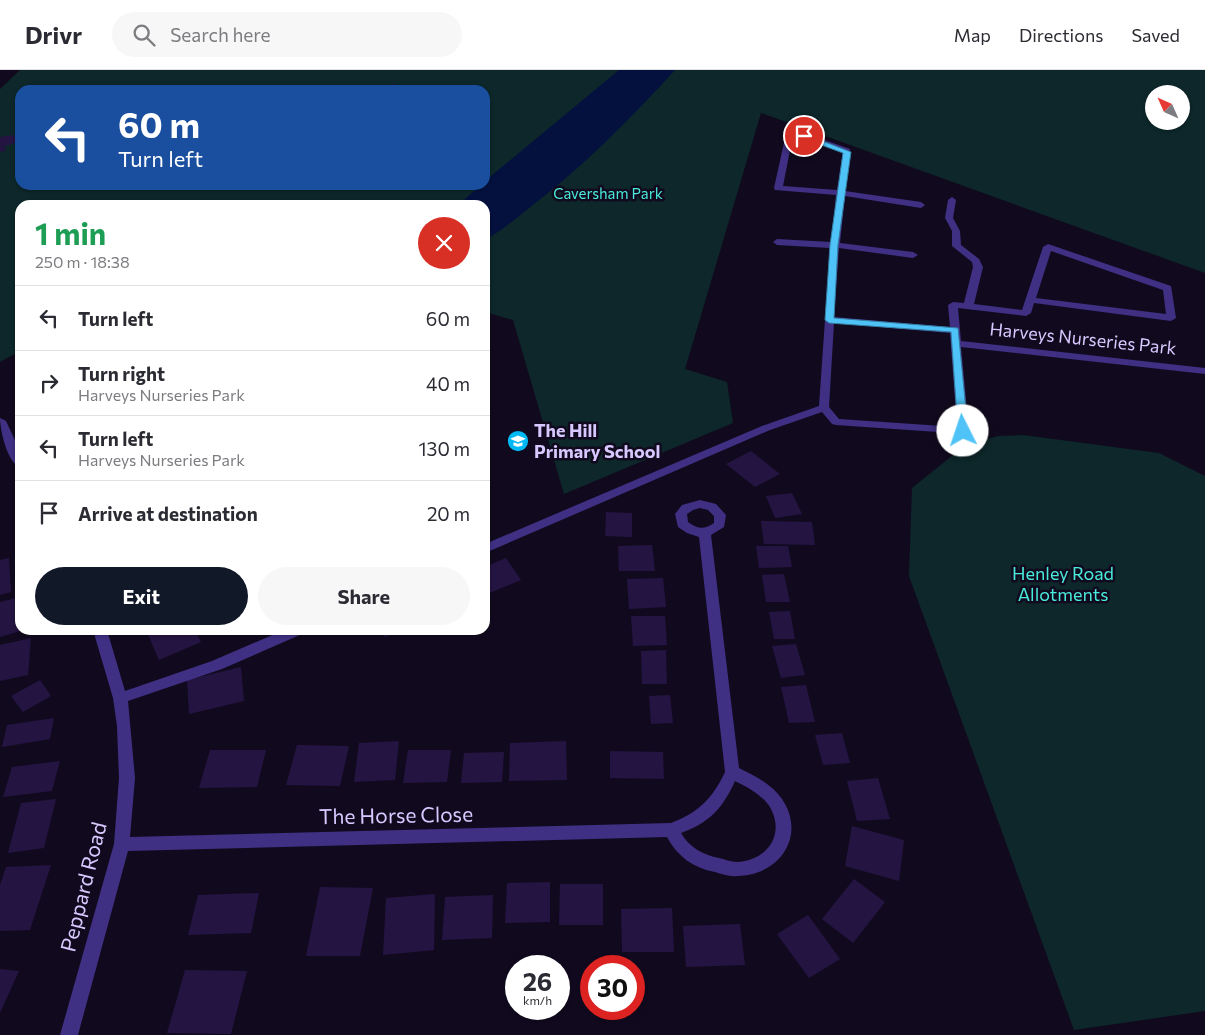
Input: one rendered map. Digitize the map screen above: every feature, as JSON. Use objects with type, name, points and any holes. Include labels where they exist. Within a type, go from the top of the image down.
[{"type":"street","points":[[490,547],[766,428],[824,408],[834,245],[840,193],[847,152],[790,131],[778,188],[840,193],[921,205]]},
{"type":"street","points":[[952,200],[949,218],[956,231],[957,246],[976,261],[978,267],[968,306]]},
{"type":"street","points":[[777,242],[834,245],[913,255]]},
{"type":"street","name":"Harveys Nurseries Park","points":[[824,408],[836,422],[963,431],[953,305],[1026,313],[1030,300],[1048,247],[1168,288],[1171,318],[1030,300]]},
{"type":"street","points":[[829,320],[955,330]]},
{"type":"street","name":"Harveys Nurseries Park","points":[[956,343],[1205,371]]},
{"type":"street","points":[[0,421],[15,452]]},
{"type":"street","points":[[671,830],[683,849],[703,862],[725,870],[746,869],[768,860],[783,843],[786,821],[780,806],[766,789],[751,779],[732,772],[706,532]]},
{"type":"street","name":"Peppard Road","points":[[69,1035],[122,844],[127,778],[120,698],[101,635]]},
{"type":"street","points":[[120,698],[217,665],[286,635]]},
{"type":"street","name":"The Horse Close","points":[[122,844],[671,830],[691,824],[711,810],[723,793],[732,772]]},
{"type":"green space","name":"Caversham Park","points":[[20,70],[1205,70],[1205,273],[761,113],[685,369],[727,382],[733,423],[564,494],[513,320],[490,313],[490,200],[15,200],[15,354],[0,362],[0,89]]},
{"type":"green space","name":"Henley Road Allotments","points":[[1023,435],[1159,453],[1205,476],[1205,1011],[1074,1030],[909,576],[912,488],[968,443],[999,436]]},
{"type":"shaded area","points":[[619,70],[675,70],[590,157],[553,189],[490,237],[490,200],[464,200],[475,190],[490,190],[490,177]]},
{"type":"building","points":[[13,135],[15,137],[15,143],[3,147],[7,150],[0,152],[0,137]]},
{"type":"building","points":[[751,451],[780,474],[755,487],[726,464]]},
{"type":"building","points":[[792,493],[802,514],[775,518],[766,496]]},
{"type":"building","points":[[606,512],[632,513],[632,537],[605,536]]},
{"type":"building","points":[[761,521],[812,522],[815,545],[764,544]]},
{"type":"building","points":[[652,545],[655,571],[619,571],[618,546]]},
{"type":"building","points":[[756,546],[788,546],[792,567],[759,568]]},
{"type":"building","points":[[9,558],[11,592],[0,595],[0,560]]},
{"type":"building","points":[[506,558],[521,580],[490,593],[490,565]]},
{"type":"building","points":[[784,574],[790,602],[766,602],[762,575]]},
{"type":"building","points":[[663,578],[666,607],[629,609],[627,579]]},
{"type":"building","points":[[15,598],[15,632],[0,637],[0,602]]},
{"type":"building","points":[[790,611],[795,639],[774,639],[769,612]]},
{"type":"building","points":[[631,616],[665,616],[667,645],[633,646]]},
{"type":"building","points":[[148,635],[198,635],[201,642],[159,660]]},
{"type":"building","points":[[31,638],[28,675],[0,681],[0,645]]},
{"type":"building","points":[[796,644],[805,675],[781,678],[772,646]]},
{"type":"building","points":[[666,650],[667,684],[642,684],[641,651]]},
{"type":"building","points":[[241,667],[244,701],[189,714],[187,680]]},
{"type":"building","points":[[40,680],[51,696],[23,712],[11,696]]},
{"type":"building","points":[[806,685],[815,722],[789,723],[781,687]]},
{"type":"building","points":[[670,695],[673,723],[651,724],[649,696]]},
{"type":"building","points":[[54,718],[50,739],[2,747],[7,725]]},
{"type":"building","points":[[842,733],[850,763],[823,765],[815,735]]},
{"type":"building","points":[[399,741],[395,780],[354,782],[359,743]]},
{"type":"building","points":[[566,741],[567,780],[509,781],[510,743]]},
{"type":"building","points":[[297,745],[349,746],[340,786],[286,785]]},
{"type":"building","points":[[210,750],[266,750],[257,787],[199,788]]},
{"type":"building","points":[[408,750],[451,750],[447,782],[403,783]]},
{"type":"building","points":[[610,751],[663,752],[664,779],[610,778]]},
{"type":"building","points":[[504,752],[502,782],[461,783],[464,753]]},
{"type":"building","points":[[60,761],[52,791],[3,797],[12,767]]},
{"type":"building","points":[[878,778],[890,819],[857,821],[847,781]]},
{"type":"building","points":[[56,799],[44,848],[8,853],[21,803]]},
{"type":"building","points":[[852,826],[904,840],[899,881],[845,866]]},
{"type":"building","points":[[51,865],[30,930],[0,931],[0,885],[6,867]]},
{"type":"building","points":[[854,879],[885,902],[853,943],[822,919]]},
{"type":"building","points":[[550,882],[550,922],[505,923],[507,883]]},
{"type":"building","points":[[560,884],[603,884],[603,925],[559,925]]},
{"type":"building","points":[[320,887],[373,888],[360,956],[306,956]]},
{"type":"building","points":[[259,893],[251,933],[188,935],[198,895]]},
{"type":"building","points":[[435,894],[434,950],[383,955],[386,898]]},
{"type":"building","points":[[493,895],[492,938],[442,940],[445,897]]},
{"type":"building","points":[[672,908],[674,952],[622,952],[621,909]]},
{"type":"building","points":[[808,915],[840,959],[809,978],[777,934]]},
{"type":"building","points":[[740,924],[745,965],[686,967],[683,926]]},
{"type":"building","points":[[0,969],[19,971],[0,1013]]},
{"type":"building","points":[[185,970],[247,971],[231,1034],[167,1033]]},
{"type":"place","name":"The Hill Primary School","points":[[518,441]]},
{"type":"route","points":[[804,136],[847,152],[834,245],[829,320],[955,330],[963,431]]}]
